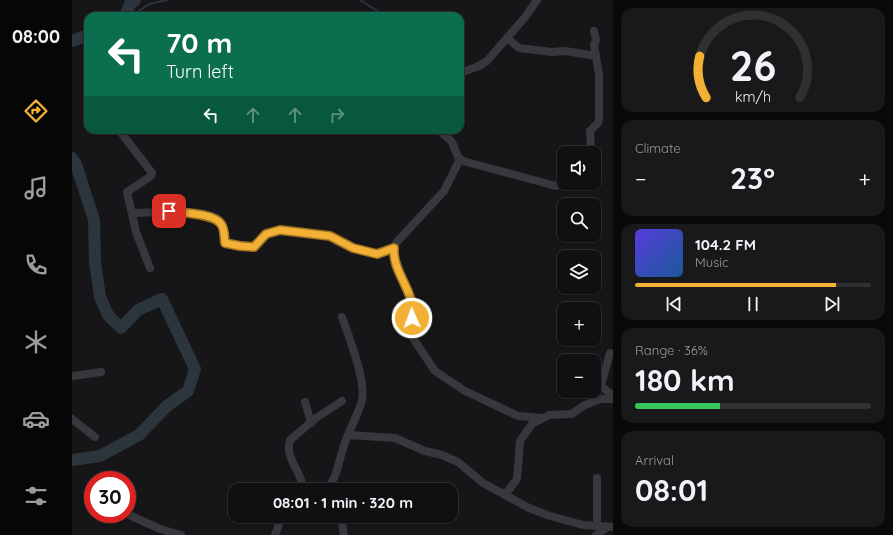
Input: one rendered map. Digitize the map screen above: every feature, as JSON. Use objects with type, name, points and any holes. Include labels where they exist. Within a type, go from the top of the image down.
[{"type":"street","points":[[464,71],[486,61],[526,16],[537,0]]},
{"type":"street","points":[[591,146],[590,131],[598,123],[599,119],[600,89],[594,31]]},
{"type":"street","points":[[507,38],[519,48],[552,52],[565,51],[596,56]]},
{"type":"street","points":[[122,134],[152,173],[151,176],[128,191],[136,232],[150,268]]},
{"type":"street","points":[[443,134],[452,142],[460,159],[468,163],[556,186]]},
{"type":"street","points":[[460,159],[444,191],[396,243],[394,248],[394,260],[414,308],[410,328],[411,335],[413,341],[435,371],[465,391],[498,408],[518,416],[542,418]]},
{"type":"street","points":[[133,213],[169,211],[212,217],[218,220],[223,226],[225,243],[240,246],[254,247],[266,234],[280,230],[330,236],[353,248],[377,254],[394,248]]},
{"type":"street","points":[[331,483],[362,400],[357,363],[342,317]]},
{"type":"street","points":[[601,374],[610,353]]},
{"type":"street","points":[[72,376],[101,372]]},
{"type":"street","points":[[601,386],[613,396]]},
{"type":"street","points":[[505,495],[514,486],[518,475],[518,454],[520,441],[527,428],[549,415],[566,416],[583,406],[600,399],[613,399]]},
{"type":"street","points":[[301,483],[292,462],[289,443],[292,438],[311,422],[342,401]]},
{"type":"street","points":[[305,402],[311,422]]},
{"type":"street","points":[[72,419],[95,437]]},
{"type":"street","points":[[348,435],[394,438],[425,451],[442,455],[458,462],[479,480],[529,508],[550,516],[583,525],[611,527]]},
{"type":"street","points":[[597,478],[597,526]]},
{"type":"street","points":[[136,518],[181,535]]},
{"type":"street","points":[[275,535],[279,523]]},
{"type":"street","points":[[342,523],[344,535]]},
{"type":"street","points":[[596,535],[611,527]]},
{"type":"waterway","points":[[127,12],[130,4],[135,0]]},
{"type":"waterway","points":[[138,12],[149,4],[167,0]]},
{"type":"waterway","points":[[360,0],[379,12]]},
{"type":"waterway","points":[[72,41],[84,36]]},
{"type":"waterway","points":[[72,158],[76,164],[94,220],[95,261],[100,297],[108,315],[121,328],[138,310],[162,299],[195,369],[188,391],[167,406],[139,435],[100,456],[72,460]]},
{"type":"route","points":[[169,211],[203,215],[218,220],[223,226],[225,243],[227,244],[254,247],[262,237],[269,232],[280,230],[330,236],[353,248],[377,254],[394,248],[394,260],[413,303],[414,308],[412,318]]}]
